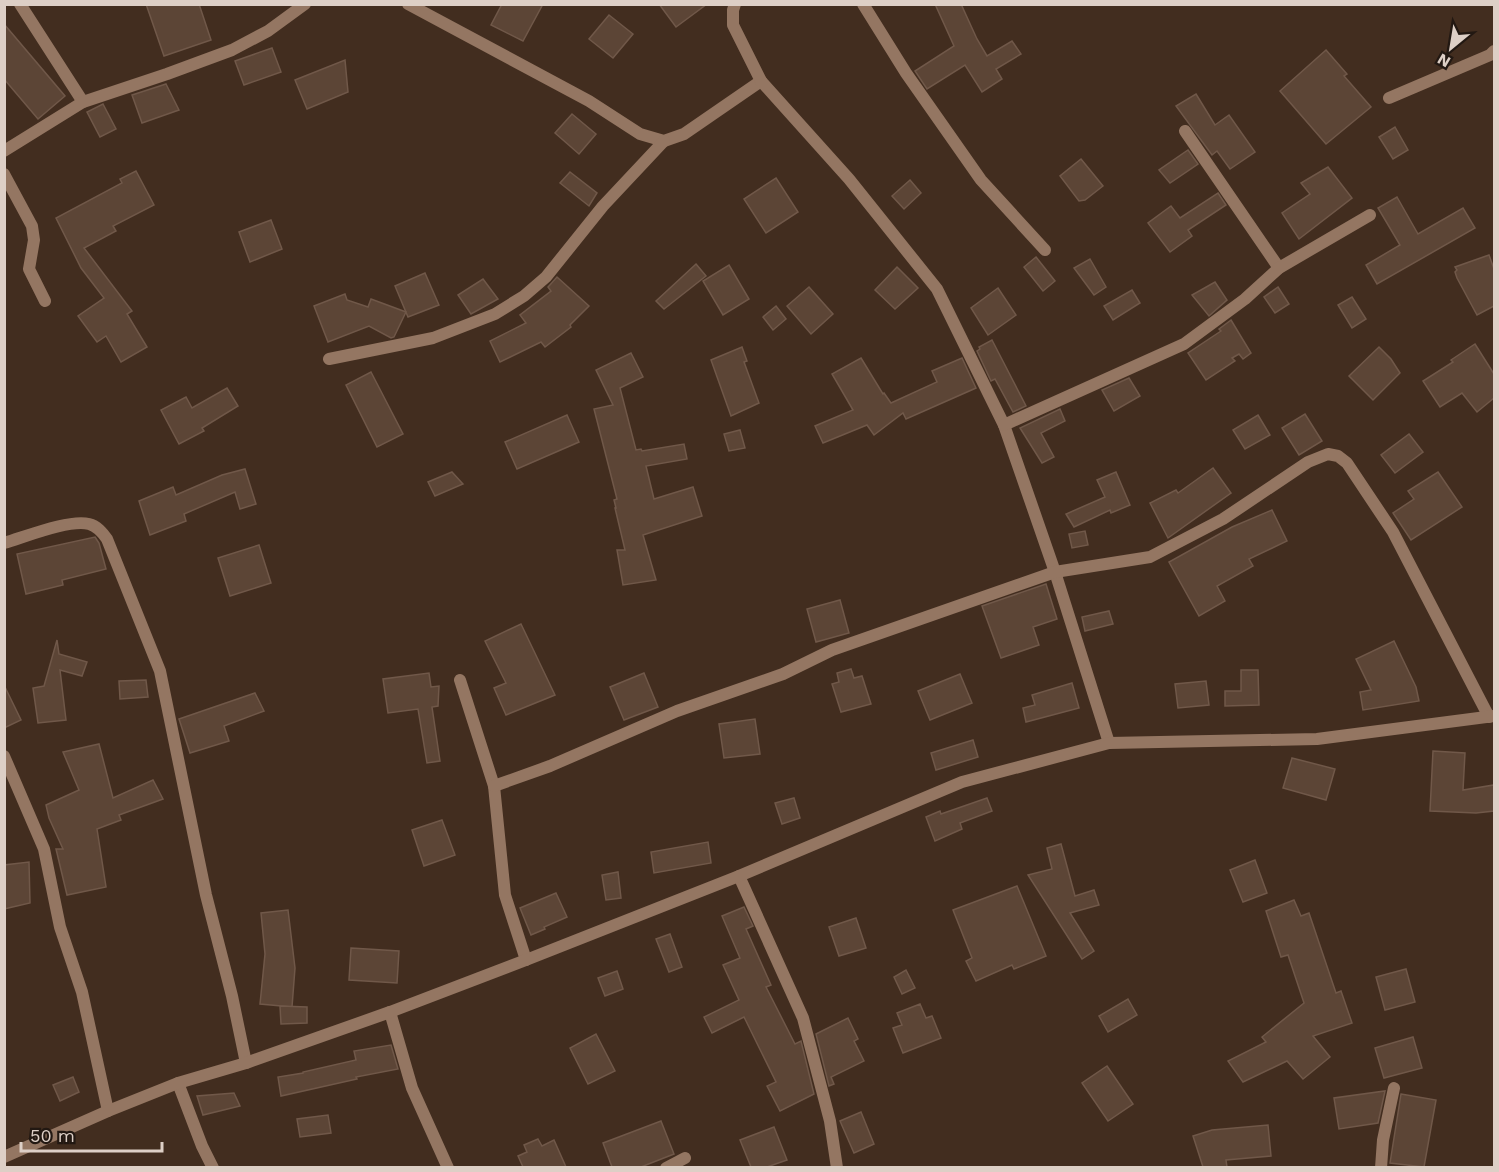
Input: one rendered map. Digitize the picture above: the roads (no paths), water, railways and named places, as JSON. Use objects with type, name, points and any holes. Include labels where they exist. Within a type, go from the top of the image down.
[{"type":"street","points":[[20,4],[83,102]]},
{"type":"street","points":[[4,151],[83,102],[232,50],[268,31],[305,4]]},
{"type":"street","points":[[408,4],[589,101],[640,135],[664,141]]},
{"type":"street","points":[[735,4],[733,26],[761,81],[849,179],[937,289],[1004,426],[1055,572],[1109,743]]},
{"type":"street","points":[[863,4],[906,73],[981,180],[1045,250]]},
{"type":"street","points":[[1389,98],[1490,55],[1494,51]]},
{"type":"street","points":[[329,359],[433,338],[495,314],[524,296],[546,277],[603,206],[664,141],[684,134],[761,81]]},
{"type":"street","points":[[1185,131],[1279,268]]},
{"type":"street","points":[[4,174],[32,226],[34,240],[29,269],[45,301]]},
{"type":"street","points":[[1004,426],[1184,344],[1245,299],[1279,268],[1370,215]]},
{"type":"street","points":[[4,1157],[178,1083],[390,1012],[526,960],[740,876],[962,782],[1109,743],[1317,739],[1492,717],[1393,532],[1347,463],[1338,456],[1328,454],[1308,462],[1223,519],[1150,557],[1055,572],[832,650],[783,674],[677,711],[550,766],[494,786]]},
{"type":"street","points":[[4,543],[77,522],[91,524],[107,539],[160,671],[206,895],[246,1062]]},
{"type":"street","points":[[460,680],[494,786],[505,895],[526,960]]},
{"type":"street","points":[[4,756],[44,849],[60,927],[82,992],[108,1111]]},
{"type":"street","points":[[740,876],[803,1018],[830,1121],[837,1167]]},
{"type":"street","points":[[390,1012],[412,1088],[448,1167]]},
{"type":"street","points":[[178,1083],[202,1146],[213,1167]]},
{"type":"street","points":[[1381,1167],[1383,1140],[1394,1088]]},
{"type":"street","points":[[666,1167],[685,1158]]}]
